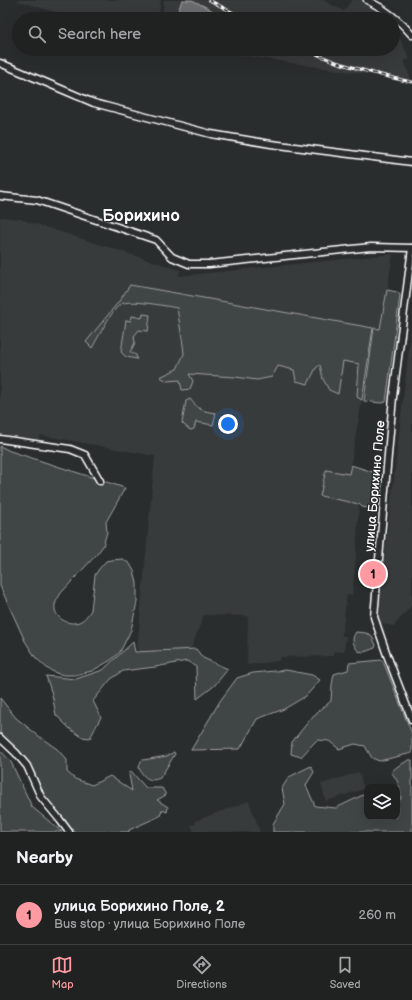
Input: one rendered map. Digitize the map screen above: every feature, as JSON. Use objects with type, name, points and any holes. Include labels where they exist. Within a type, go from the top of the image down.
[{"type":"street","points":[[368,0],[387,12]]},
{"type":"street","points":[[400,23],[412,36]]},
{"type":"street","points":[[0,63],[94,103],[211,134],[271,144],[412,162]]},
{"type":"street","points":[[0,196],[37,200],[156,240],[172,257],[189,264],[209,264],[371,248],[412,248]]},
{"type":"street","name":"улица Борихино Поле","points":[[412,248],[393,397],[374,617],[412,720]]},
{"type":"street","points":[[0,439],[70,449],[85,455],[100,481]]},
{"type":"street","points":[[0,738],[27,766],[41,797],[68,832]]},
{"type":"shaded area","points":[[15,0],[161,0],[159,12],[55,12]]},
{"type":"shaded area","points":[[164,0],[323,0],[344,11],[352,0],[362,0],[380,12],[163,12]]},
{"type":"shaded area","points":[[182,0],[192,0],[215,12],[178,12]]},
{"type":"shaded area","points":[[400,39],[410,59],[404,61],[411,79],[364,74],[247,56],[400,56]]},
{"type":"shaded area","points":[[0,217],[20,219],[180,270],[179,276],[393,254],[381,329],[373,328],[349,474],[320,496],[359,504],[352,595],[347,595],[342,634],[342,636],[346,636],[344,652],[334,651],[333,656],[281,657],[279,661],[247,665],[248,616],[204,615],[190,651],[148,653],[137,650],[155,456],[40,435],[39,441],[0,436]]},
{"type":"shaded area","points":[[130,285],[373,328],[362,400],[357,397],[359,364],[343,361],[338,394],[329,390],[323,379],[320,365],[316,368],[308,384],[296,381],[294,370],[278,366],[272,377],[257,380],[189,374],[193,381],[190,389],[182,390],[180,380],[167,381],[160,377],[177,369],[184,354],[177,308],[132,302],[121,304],[109,317],[92,348],[86,342],[120,300]]},
{"type":"shaded area","points":[[387,290],[397,292],[400,295],[386,402],[381,403],[364,401],[374,328],[380,329]]},
{"type":"shaded area","points":[[143,314],[150,315],[148,331],[139,330],[134,336],[135,343],[130,352],[136,355],[137,359],[126,357],[121,352],[126,320],[131,321],[132,316],[142,318]]},
{"type":"shaded area","points":[[412,322],[412,605],[394,626],[378,623]]},
{"type":"shaded area","points":[[190,399],[201,409],[207,412],[216,413],[213,425],[196,422],[194,429],[190,430],[182,423],[186,401]]},
{"type":"shaded area","points":[[0,446],[10,451],[125,488],[106,522],[107,532],[103,546],[61,593],[55,605],[56,614],[62,620],[71,623],[79,622],[86,617],[91,610],[95,575],[106,561],[123,559],[130,564],[134,571],[137,583],[137,602],[131,630],[120,652],[111,660],[92,671],[75,675],[64,675],[48,669],[36,658],[25,641],[0,586]]},
{"type":"shaded area","points":[[351,465],[379,474],[379,492],[374,509],[362,507],[359,504],[320,496],[326,470],[349,474]]},
{"type":"shaded area","points":[[356,632],[371,635],[376,645],[375,648],[364,652],[358,651],[353,642]]},
{"type":"shaded area","points":[[133,642],[135,652],[196,649],[203,658],[228,669],[214,686],[197,699],[196,667],[187,661],[123,671],[111,679],[93,701],[101,717],[90,738],[82,737],[69,728],[56,715],[52,694],[46,676],[76,679],[103,670]]},
{"type":"shaded area","points":[[382,660],[412,734],[412,753],[379,761],[372,758],[365,746],[355,744],[339,749],[329,741],[317,740],[301,757],[291,754],[292,742],[313,716],[331,701],[334,674],[348,670],[349,663]]},
{"type":"shaded area","points":[[286,670],[312,675],[320,680],[306,696],[284,709],[257,719],[240,749],[191,750],[220,701],[237,678],[253,673]]},
{"type":"shaded area","points":[[0,698],[16,718],[57,749],[67,760],[67,772],[75,779],[92,785],[110,776],[132,791],[129,774],[131,771],[146,788],[162,788],[166,795],[157,800],[168,807],[167,812],[162,810],[160,816],[129,830],[129,832],[73,832],[57,810],[43,795],[28,761],[0,733]]},
{"type":"shaded area","points":[[0,750],[11,762],[32,807],[62,832],[0,832]]},
{"type":"shaded area","points":[[174,752],[175,754],[160,778],[153,780],[142,774],[139,767],[141,761],[167,756]]},
{"type":"shaded area","points":[[412,760],[412,832],[273,832],[273,824],[285,804],[282,788],[289,777],[311,766],[314,772],[306,785],[315,806],[336,808],[364,794],[364,820],[400,820],[400,784],[398,784],[391,772],[398,766]]},
{"type":"shaded area","points":[[359,772],[364,789],[326,801],[321,784]]},
{"type":"shaded area","points":[[249,801],[260,832],[194,832],[191,825],[196,824],[195,821]]},
{"type":"railway","points":[[209,0],[232,12]]},
{"type":"railway","points":[[322,56],[345,65],[383,76],[412,82]]},
{"type":"place","name":"улица Борихино Поле, 2","points":[[373,574]]},
{"type":"district","name":"Борихино","points":[[141,215]]}]
